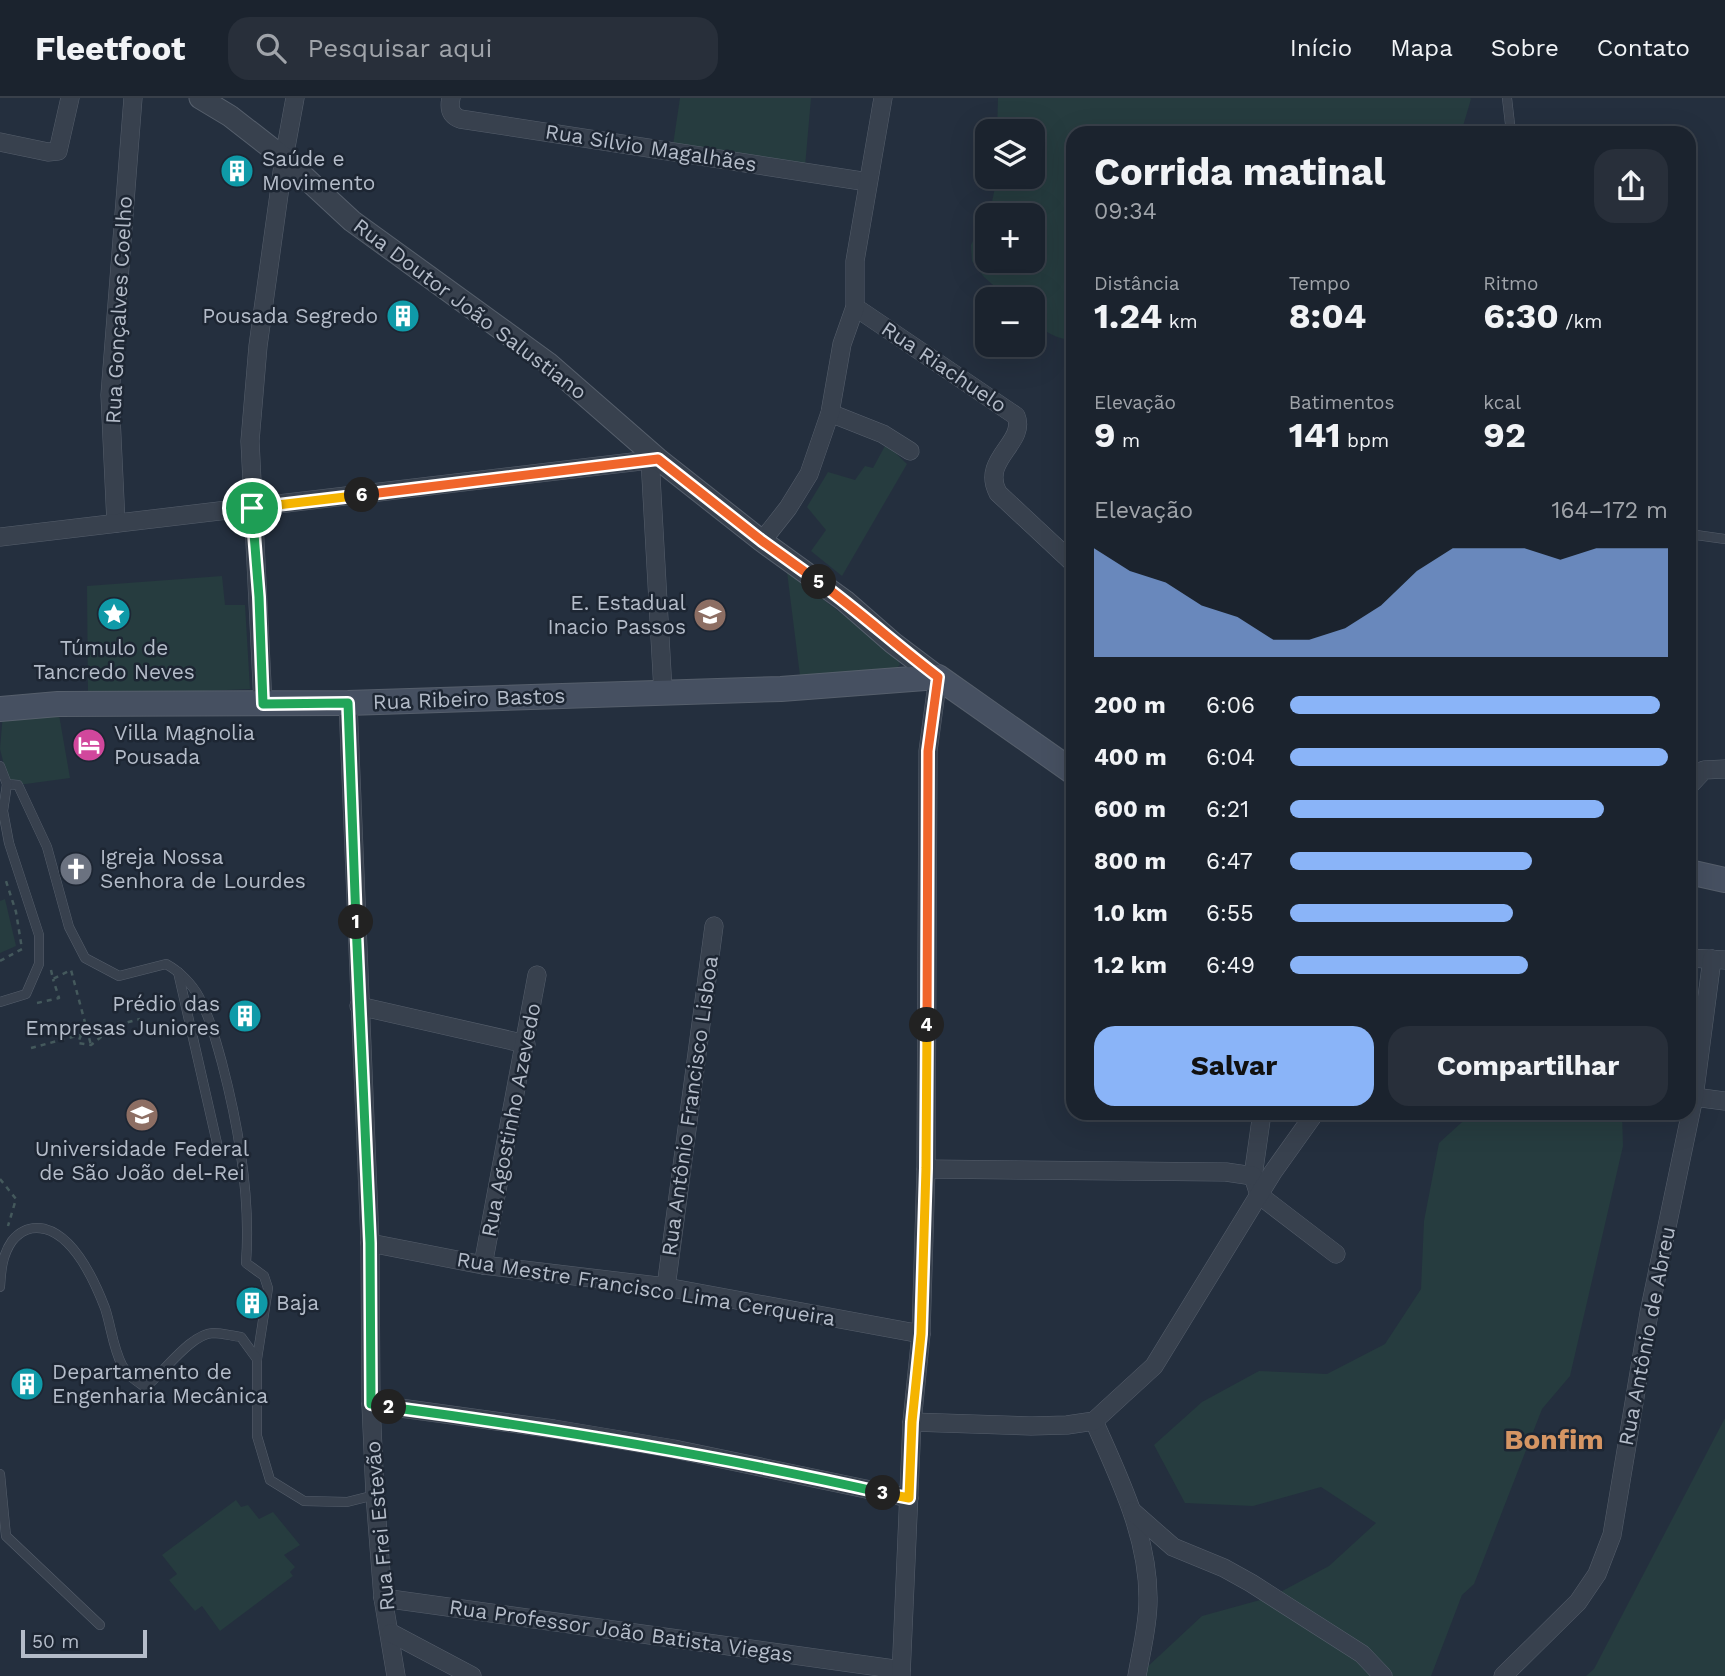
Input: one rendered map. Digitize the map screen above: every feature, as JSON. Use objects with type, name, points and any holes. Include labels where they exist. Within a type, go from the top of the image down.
[{"type":"main road","name":"Rua Ribeiro Bastos","points":[[0,709],[58,704],[348,703],[781,689],[938,677]]},
{"type":"main road","points":[[938,677],[1066,767]]},
{"type":"main road","points":[[1696,874],[1725,880]]},
{"type":"street","points":[[0,142],[48,152],[58,151],[70,98]]},
{"type":"street","name":"Rua Gonçalves Coelho","points":[[116,523],[110,395],[133,98]]},
{"type":"street","name":"Rua Doutor João Salustiano","points":[[200,98],[230,116],[284,158],[352,220],[548,363],[654,459],[845,601],[893,643],[938,677]]},
{"type":"street","points":[[263,704],[250,441],[284,158],[295,98]]},
{"type":"street","name":"Rua Sílvio Magalhães","points":[[451,98],[452,113],[460,119],[868,182]]},
{"type":"street","points":[[762,541],[788,508],[809,474],[830,413],[842,344],[855,307],[856,261],[883,98]]},
{"type":"street","name":"Rua Riachuelo","points":[[855,307],[1016,416],[1018,428],[993,472],[993,484],[998,493],[1066,556]]},
{"type":"street","points":[[830,413],[883,434],[910,451]]},
{"type":"street","points":[[0,537],[654,459],[663,691]]},
{"type":"street","points":[[901,1673],[912,1422],[921,1334],[926,1168],[928,751],[938,677]]},
{"type":"street","name":"Rua Frei Estevão","points":[[348,703],[370,1243],[371,1404],[375,1495],[383,1598],[391,1633],[396,1676]]},
{"type":"street","points":[[1696,779],[1704,770],[1725,769]]},
{"type":"street","name":"Rua Antônio Francisco Lisboa","points":[[666,1287],[714,926]]},
{"type":"street","points":[[1696,958],[1719,959]]},
{"type":"street","name":"Rua Antônio de Abreu","points":[[1696,1086],[1719,959]]},
{"type":"street","name":"Rua Agostinho Azevedo","points":[[483,1265],[537,975]]},
{"type":"street","points":[[359,1006],[526,1044]]},
{"type":"street","points":[[1696,1097],[1725,1101]]},
{"type":"street","points":[[1261,1120],[1253,1176],[1259,1195],[1336,1254]]},
{"type":"street","points":[[912,1422],[1031,1426],[1094,1421],[1154,1366],[1259,1195],[1310,1120]]},
{"type":"street","name":"Rua Antônio de Abreu","points":[[1503,1676],[1578,1602],[1597,1574],[1612,1535],[1649,1313],[1689,1120]]},
{"type":"street","points":[[926,1168],[1226,1172],[1253,1176]]},
{"type":"street","name":"Rua Mestre Francisco Lima Cerqueira","points":[[370,1243],[483,1265],[666,1287],[921,1334]]},
{"type":"street","points":[[371,1404],[554,1429],[674,1449],[909,1498]]},
{"type":"street","points":[[1094,1421],[1132,1511],[1146,1567],[1148,1602],[1137,1676]]},
{"type":"street","points":[[1132,1511],[1173,1547],[1224,1568],[1251,1583],[1362,1654],[1384,1676]]},
{"type":"street","points":[[1146,1567],[1173,1547]]},
{"type":"street","name":"Rua Professor João Batista Viegas","points":[[383,1598],[901,1673]]},
{"type":"street","points":[[391,1633],[472,1676]]},
{"type":"lane","points":[[1507,98],[1510,126]]},
{"type":"lane","points":[[1696,535],[1725,539]]},
{"type":"lane","points":[[0,766],[7,784],[3,811],[9,843],[39,935],[38,964],[26,995],[0,1002]]},
{"type":"lane","points":[[7,784],[18,785],[47,847],[69,928],[85,958],[120,976],[166,964],[177,971],[199,996],[214,1035],[236,1115],[249,1225],[246,1263],[264,1276],[268,1288],[257,1359],[257,1436],[270,1480],[304,1502],[347,1502],[375,1495]]},
{"type":"lane","points":[[177,971],[219,1152]]},
{"type":"lane","points":[[0,1287],[3,1259],[9,1245],[19,1233],[37,1227],[64,1239],[81,1258],[104,1307],[121,1363],[130,1377],[145,1387],[181,1350],[211,1332],[241,1337],[257,1359]]},
{"type":"lane","points":[[0,1474],[6,1536],[100,1625]]},
{"type":"path","points":[[0,961],[22,949],[16,912],[4,873]]},
{"type":"path","points":[[44,1002],[59,998],[53,979]]},
{"type":"path","points":[[32,1048],[140,1018]]},
{"type":"path","points":[[84,1023],[91,1045]]},
{"type":"path","points":[[82,1035],[78,1043],[91,1045],[106,1033],[93,1031]]},
{"type":"path","points":[[0,1179],[16,1199],[7,1230]]},
{"type":"green space","points":[[680,98],[811,98],[805,167],[673,145]]},
{"type":"green space","points":[[998,98],[1471,99],[1463,126],[1066,126],[1066,339],[1045,330],[1045,287],[995,287],[981,273],[1045,273],[1045,203],[992,202],[995,189],[1045,189],[1045,119],[997,119]]},
{"type":"green space","points":[[975,237],[975,265],[972,261],[971,245]]},
{"type":"green space","points":[[886,444],[907,464],[842,576],[811,551],[826,530],[807,507],[828,472],[855,480],[865,466],[873,468]]},
{"type":"green space","points":[[787,572],[897,656],[900,665],[887,676],[800,676]]},
{"type":"green space","points":[[222,576],[225,605],[245,605],[250,689],[88,696],[87,586]]},
{"type":"green space","points":[[58,709],[70,778],[18,785],[7,777],[0,749],[3,713]]},
{"type":"green space","points":[[5,899],[16,946],[0,953],[0,901]]},
{"type":"green space","points":[[1464,1120],[1622,1120],[1623,1146],[1570,1376],[1542,1409],[1474,1584],[1462,1595],[1431,1676],[1141,1676],[1144,1670],[1202,1616],[1271,1597],[1329,1566],[1376,1523],[1321,1487],[1253,1506],[1185,1503],[1154,1445],[1202,1402],[1259,1371],[1327,1374],[1385,1344],[1421,1289],[1424,1221],[1439,1143]]},
{"type":"green space","points":[[1725,1418],[1725,1676],[1586,1676],[1594,1669]]},
{"type":"green space","points":[[236,1500],[241,1507],[248,1505],[259,1519],[273,1512],[300,1545],[284,1555],[295,1567],[290,1572],[293,1576],[220,1631],[202,1606],[195,1611],[169,1580],[177,1574],[162,1555]]},
{"type":"place","name":"Saúde e Movimento","points":[[237,171]]},
{"type":"place","name":"Pousada Segredo","points":[[403,316]]},
{"type":"place","name":"Túmulo de Tancredo Neves","points":[[114,614]]},
{"type":"place","name":"E. Estadual Inacio Passos","points":[[710,615]]},
{"type":"place","name":"Villa Magnolia Pousada","points":[[89,745]]},
{"type":"place","name":"Igreja Nossa Senhora de Lourdes","points":[[76,869]]},
{"type":"place","name":"Prédio das Empresas Juniores","points":[[245,1016]]},
{"type":"place","name":"Universidade Federal de São João del-Rei","points":[[142,1115]]},
{"type":"place","name":"Baja","points":[[252,1303]]},
{"type":"place","name":"Departamento de Engenharia Mecânica","points":[[27,1384]]},
{"type":"district","name":"Bonfim","points":[[1554,1439]]},
{"type":"route","points":[[658,459],[762,541],[845,601],[893,643],[938,677],[928,751],[926,1168],[921,1334],[912,1422],[909,1498],[674,1449],[554,1429],[371,1404],[370,1243],[348,703],[263,704],[252,508],[658,459]]}]
